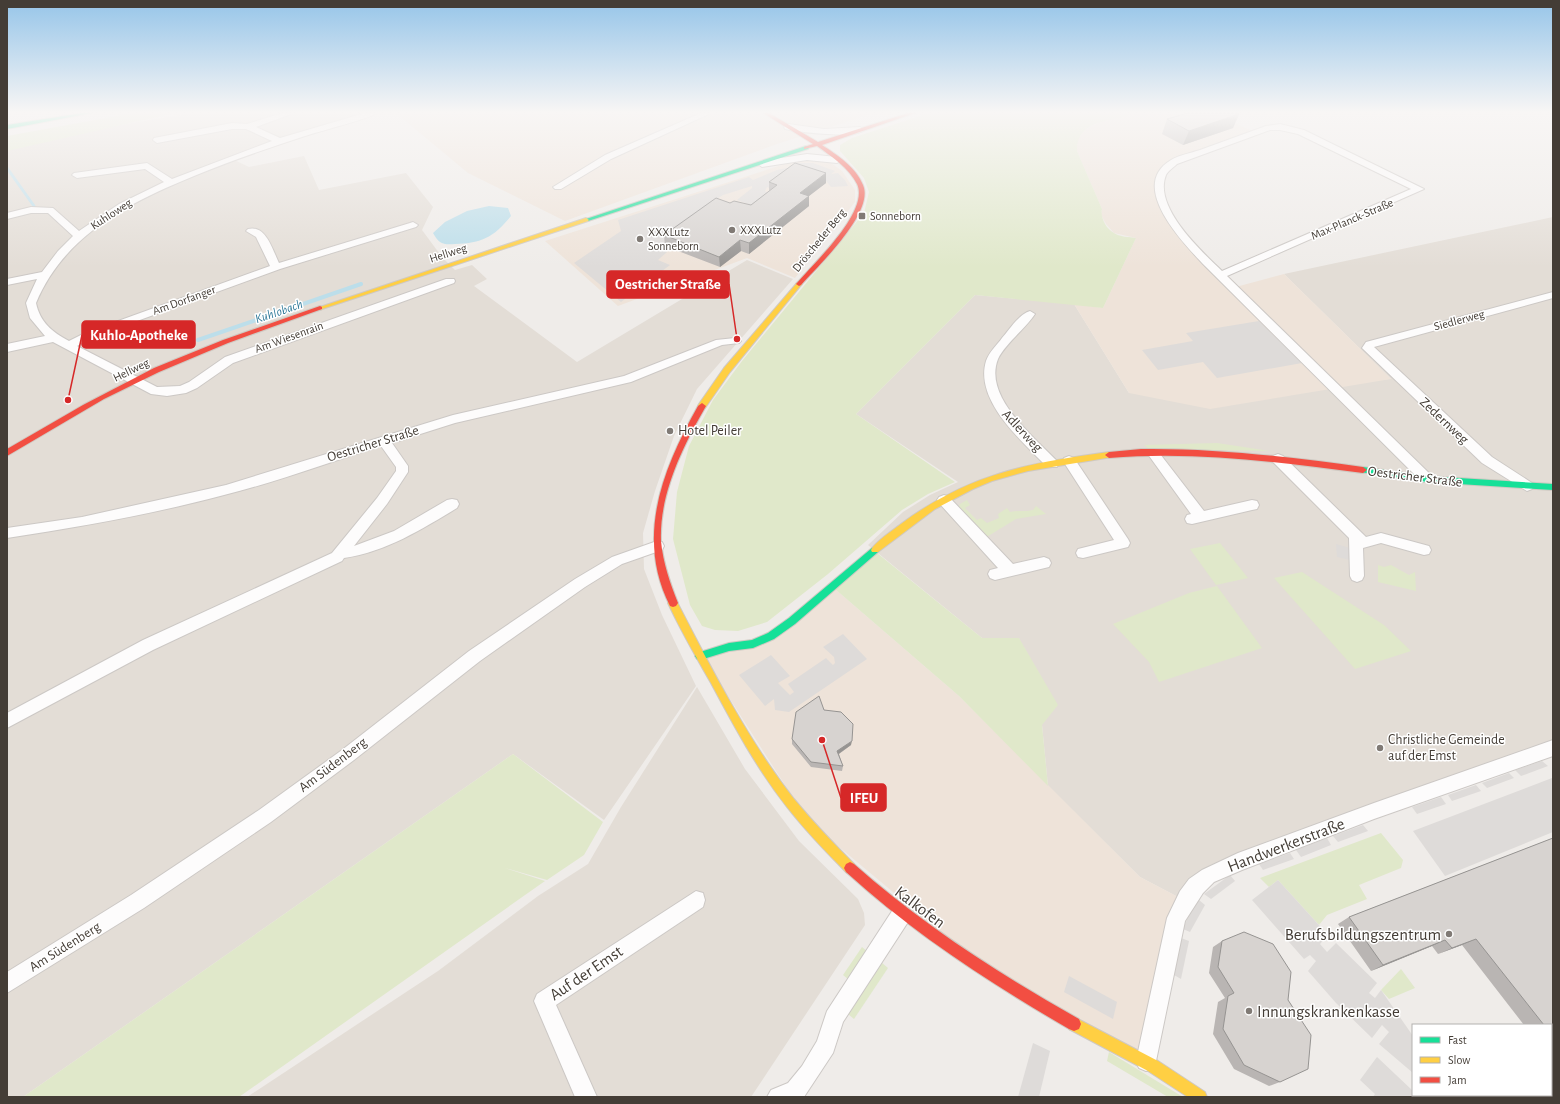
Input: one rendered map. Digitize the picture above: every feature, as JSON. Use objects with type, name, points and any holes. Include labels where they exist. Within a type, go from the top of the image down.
[{"type":"main road","name":"Hellweg","points":[[7,453],[95,401],[135,380],[224,342],[265,327],[756,165]]},
{"type":"main road","name":"Dröscheder Berg","points":[[657,546],[660,514],[670,476],[695,418],[710,392],[851,222],[860,206],[862,196],[860,185],[851,171],[843,165]]},
{"type":"main road","name":"Oestricher Straße","points":[[700,656],[730,646],[756,644],[771,636],[801,613],[920,514],[972,486],[993,478],[1025,469],[1108,456],[1201,451],[1233,453],[1427,479],[1553,487]]},
{"type":"main road","points":[[657,546],[666,586],[700,656]]},
{"type":"main road","name":"Kalkofen","points":[[700,656],[765,770],[791,806],[855,873],[901,915],[979,968],[1072,1023],[1146,1061],[1200,1097]]},
{"type":"street","name":"Kuhloweg","points":[[135,380],[54,338],[40,327],[32,312],[31,303],[45,274],[56,258],[78,236],[125,204],[171,182],[216,165]]},
{"type":"street","points":[[558,187],[595,165]]},
{"type":"street","name":"Max-Planck-Straße","points":[[1170,165],[1161,175],[1158,187],[1160,196],[1170,218],[1179,231],[1220,275],[1427,479]]},
{"type":"street","name":"Max-Planck-Straße","points":[[1368,165],[1419,189]]},
{"type":"street","points":[[77,175],[147,166],[171,182]]},
{"type":"street","points":[[1419,189],[1429,184]]},
{"type":"street","name":"Max-Planck-Straße","points":[[1220,275],[1419,189]]},
{"type":"street","points":[[7,216],[31,210],[50,210],[78,236]]},
{"type":"street","name":"Am Dorfanger","points":[[70,345],[89,335],[276,266],[413,225]]},
{"type":"street","points":[[251,231],[260,235],[276,266]]},
{"type":"street","points":[[7,282],[45,274]]},
{"type":"street","name":"Am Wiesenrain","points":[[135,380],[155,391],[167,392],[182,390],[193,385],[229,360],[450,282]]},
{"type":"street","name":"Siedlerweg","points":[[1368,348],[1370,344],[1553,295]]},
{"type":"street","name":"Adlerweg","points":[[1030,314],[1018,326],[992,360],[990,372],[992,388],[1000,407],[1052,464]]},
{"type":"street","points":[[7,348],[54,338]]},
{"type":"street","name":"Oestricher Straße","points":[[7,533],[82,522],[226,490],[453,419],[626,379],[720,342],[735,341]]},
{"type":"street","name":"Zedernweg","points":[[1368,348],[1487,460],[1527,486]]},
{"type":"street","points":[[7,721],[148,645],[325,564],[342,553],[402,472],[402,466],[384,441]]},
{"type":"street","points":[[1153,453],[1196,518],[1252,505]]},
{"type":"street","points":[[1278,459],[1363,542],[1381,538],[1424,550]]},
{"type":"street","points":[[1069,462],[1123,543],[1083,553]]},
{"type":"street","points":[[944,500],[1002,572],[1044,562]]},
{"type":"street","points":[[342,553],[356,552],[375,545],[452,504]]},
{"type":"street","points":[[1356,536],[1357,576]]},
{"type":"street","name":"Am Südenberg","points":[[7,983],[156,890],[236,835],[348,754],[456,668],[529,616],[599,570],[627,556],[657,546]]},
{"type":"street","name":"Handwerkerstraße","points":[[1146,1061],[1176,918],[1187,898],[1208,876],[1238,862],[1323,830],[1553,748]]},
{"type":"street","name":"Auf der Emst","points":[[586,1097],[544,1001],[696,900]]},
{"type":"street","points":[[778,1097],[795,1092],[809,1073],[826,1046],[834,1018],[901,915]]},
{"type":"shaded area","points":[[7,165],[244,165],[249,167],[261,165],[308,165],[319,190],[406,173],[433,207],[422,230],[442,257],[455,270],[472,265],[487,279],[474,286],[577,362],[747,260],[793,279],[697,389],[674,436],[655,491],[643,533],[644,569],[662,615],[696,686],[604,820],[513,754],[23,1097],[7,1097]]},
{"type":"shaded area","points":[[458,165],[721,165],[565,221],[468,173]]},
{"type":"shaded area","points":[[783,165],[833,165],[842,171],[855,190],[855,202],[795,278],[747,258],[618,306],[545,241]]},
{"type":"shaded area","name":"XXXLutz Sonneborn","points":[[797,165],[817,165],[835,171],[831,174],[838,173],[845,180],[848,186],[831,187],[823,177],[772,189],[767,187],[765,191],[769,194],[753,206],[737,200],[752,188],[752,186],[723,195],[707,205],[714,209],[661,248],[667,252],[658,260],[670,265],[621,302],[574,263],[621,231],[618,220],[749,177],[753,180],[777,170],[797,166]]},
{"type":"shaded area","points":[[1083,165],[1172,165],[1159,175],[1169,217],[1232,288],[1284,274],[1391,379],[1210,409],[1129,393],[1074,304],[1103,308],[1136,238],[1114,233],[1106,224],[1101,215],[1102,209]]},
{"type":"shaded area","points":[[1553,217],[1553,744],[1237,858],[1180,898],[1140,877],[1048,786],[1042,725],[1019,638],[982,638],[868,545],[903,512],[930,495],[958,482],[856,414],[975,295],[1074,304],[1129,393],[1391,379],[1284,274]]},
{"type":"shaded area","points":[[1259,321],[1302,363],[1217,378],[1203,362],[1158,370],[1142,350],[1193,341],[1186,333]]},
{"type":"shaded area","points":[[1336,544],[1350,548],[1350,560],[1337,557]]},
{"type":"shaded area","points":[[835,589],[959,696],[1140,877],[1180,898],[1143,1055],[984,968],[808,821],[703,657],[757,646]]},
{"type":"shaded area","points":[[843,634],[867,659],[789,712],[775,710],[774,699],[765,706],[739,675],[771,655],[790,676],[778,683],[790,695],[794,692],[788,684],[826,658],[833,665],[835,663],[834,657],[823,647]]},
{"type":"shaded area","points":[[697,687],[745,769],[799,841],[858,899],[864,913],[865,925],[751,1097],[247,1097],[438,971],[538,896],[588,864],[621,807]]},
{"type":"shaded area","points":[[1542,761],[1548,766],[1521,776],[1515,770]]},
{"type":"shaded area","points":[[1509,773],[1514,778],[1487,788],[1482,783]]},
{"type":"shaded area","points":[[1552,778],[1553,832],[1445,876],[1413,831]]},
{"type":"shaded area","points":[[1476,785],[1481,791],[1452,801],[1448,795]]},
{"type":"shaded area","points":[[1441,797],[1446,804],[1417,814],[1412,807]]},
{"type":"shaded area","points":[[1363,825],[1368,831],[1338,842],[1333,836]]},
{"type":"shaded area","points":[[1327,838],[1331,845],[1301,857],[1296,850]]},
{"type":"shaded area","points":[[1290,853],[1294,859],[1263,870],[1259,864]]},
{"type":"shaded area","points":[[1230,875],[1235,881],[1211,899],[1204,894]]},
{"type":"shaded area","points":[[1278,880],[1328,935],[1320,944],[1327,952],[1336,943],[1377,983],[1369,993],[1375,998],[1381,990],[1412,1035],[1412,1072],[1379,1044],[1389,1032],[1382,1025],[1372,1038],[1336,1003],[1308,971],[1316,961],[1310,955],[1304,959],[1252,900]]},
{"type":"shaded area","points":[[1199,900],[1205,905],[1190,932],[1183,929],[1190,912]]},
{"type":"shaded area","points":[[1181,938],[1189,941],[1181,979],[1174,975]]},
{"type":"shaded area","points":[[1069,976],[1117,1002],[1113,1019],[1064,992]]},
{"type":"shaded area","points":[[1033,1043],[1050,1051],[1039,1097],[1018,1097]]},
{"type":"shaded area","points":[[1377,1057],[1412,1090],[1412,1096],[1420,1097],[1373,1097],[1375,1094],[1360,1080]]},
{"type":"green space","points":[[852,165],[1083,165],[1102,209],[1102,216],[1106,226],[1116,234],[1136,238],[1103,308],[975,295],[856,414],[955,482],[928,494],[902,510],[828,574],[767,622],[738,631],[715,630],[702,626],[690,605],[673,539],[677,492],[689,446],[713,400],[742,361],[864,213],[869,192],[864,178]]},
{"type":"green space","points":[[1217,443],[1270,451],[1149,449],[1144,445]]},
{"type":"green space","points":[[967,500],[970,505],[965,508],[977,520],[981,518],[987,523],[999,518],[998,514],[1007,508],[1010,512],[1027,511],[1033,510],[1036,506],[1046,514],[1016,519],[985,538],[958,507]]},
{"type":"green space","points":[[1220,543],[1248,578],[1216,585],[1190,549]]},
{"type":"green space","points":[[877,553],[982,638],[1019,638],[1058,705],[1042,725],[1048,786],[959,696],[835,589]]},
{"type":"green space","points":[[1378,565],[1384,567],[1391,565],[1409,575],[1415,572],[1416,591],[1378,582]]},
{"type":"green space","points":[[1302,572],[1384,625],[1411,651],[1355,669],[1274,578]]},
{"type":"green space","points":[[1217,586],[1262,648],[1159,682],[1149,662],[1113,624],[1189,593]]},
{"type":"green space","points":[[513,754],[603,822],[584,855],[547,880],[505,868],[545,881],[239,1097],[23,1097]]},
{"type":"green space","points":[[1381,833],[1403,860],[1401,868],[1359,885],[1367,899],[1327,915],[1319,925],[1278,880],[1269,887],[1260,878]]},
{"type":"green space","points":[[862,947],[868,952],[849,980],[843,975]]},
{"type":"green space","points":[[882,963],[888,968],[854,1019],[848,1014]]},
{"type":"green space","points":[[1401,969],[1415,988],[1389,999],[1381,990]]},
{"type":"green space","points":[[1109,1052],[1183,1097],[1168,1097],[1107,1061]]},
{"type":"water","points":[[489,206],[508,208],[511,216],[499,229],[487,238],[473,242],[447,244],[439,242],[433,233],[445,222],[467,211]]},
{"type":"building","name":"XXXLutz","points":[[793,165],[800,165],[826,173],[800,193],[809,196],[749,243],[740,240],[719,257],[664,235],[716,198],[730,203],[734,201],[751,205],[777,185],[769,182]]},
{"type":"building","points":[[819,696],[824,710],[841,712],[853,724],[852,741],[837,751],[843,766],[811,762],[792,739],[796,712]]},
{"type":"building","name":"Berufsbildungszentrum","points":[[1553,838],[1553,1025],[1543,1024],[1476,939],[1452,948],[1445,940],[1383,965],[1349,917]]},
{"type":"building","name":"Innungskrankenkasse","points":[[1244,932],[1273,944],[1291,972],[1288,1000],[1311,1035],[1308,1069],[1280,1082],[1244,1065],[1223,1029],[1228,996],[1234,993],[1218,967],[1222,941]]},
{"type":"waterway","points":[[7,168],[34,206]]},
{"type":"waterway","name":"Kuhlobach","points":[[198,340],[361,284]]},
{"type":"traffic: fast","points":[[586,220],[756,165]]},
{"type":"traffic: fast","points":[[1363,470],[1427,479],[1553,487]]},
{"type":"traffic: fast","points":[[700,656],[729,647],[753,644],[771,636],[792,621],[875,550]]},
{"type":"traffic: slow","points":[[320,308],[586,220]]},
{"type":"traffic: slow","points":[[702,406],[727,370],[799,284]]},
{"type":"traffic: slow","points":[[875,550],[932,507],[970,486],[1028,468],[1109,455]]},
{"type":"traffic: slow","points":[[673,603],[688,633],[758,757],[790,803],[808,825],[850,868]]},
{"type":"traffic: slow","points":[[1074,1024],[1153,1066],[1200,1097]]},
{"type":"traffic: jam","points":[[799,284],[840,237],[859,208],[862,193],[860,184],[844,165]]},
{"type":"traffic: jam","points":[[7,453],[86,406],[156,370],[226,342],[320,308]]},
{"type":"traffic: jam","points":[[673,603],[659,559],[657,541],[659,516],[662,499],[672,467],[686,435],[702,406]]},
{"type":"traffic: jam","points":[[1109,455],[1141,452],[1204,452],[1268,458],[1363,470]]},
{"type":"traffic: jam","points":[[850,868],[902,913],[957,953],[1015,990],[1074,1024]]},
{"type":"place","name":"Sonneborn","points":[[862,216]]},
{"type":"place","name":"XXXLutz","points":[[732,230]]},
{"type":"place","name":"XXXLutz Sonneborn","points":[[640,239]]},
{"type":"place","name":"Oestricher Straße","points":[[737,339]]},
{"type":"place","name":"Kuhlo-Apotheke","points":[[68,400]]},
{"type":"place","name":"Hotel Peiler","points":[[670,431]]},
{"type":"place","name":"IFEU","points":[[822,740]]},
{"type":"place","name":"Christliche Gemeinde auf der Emst","points":[[1380,748]]},
{"type":"place","name":"Berufsbildungszentrum","points":[[1449,934]]},
{"type":"place","name":"Innungskrankenkasse","points":[[1249,1011]]}]
